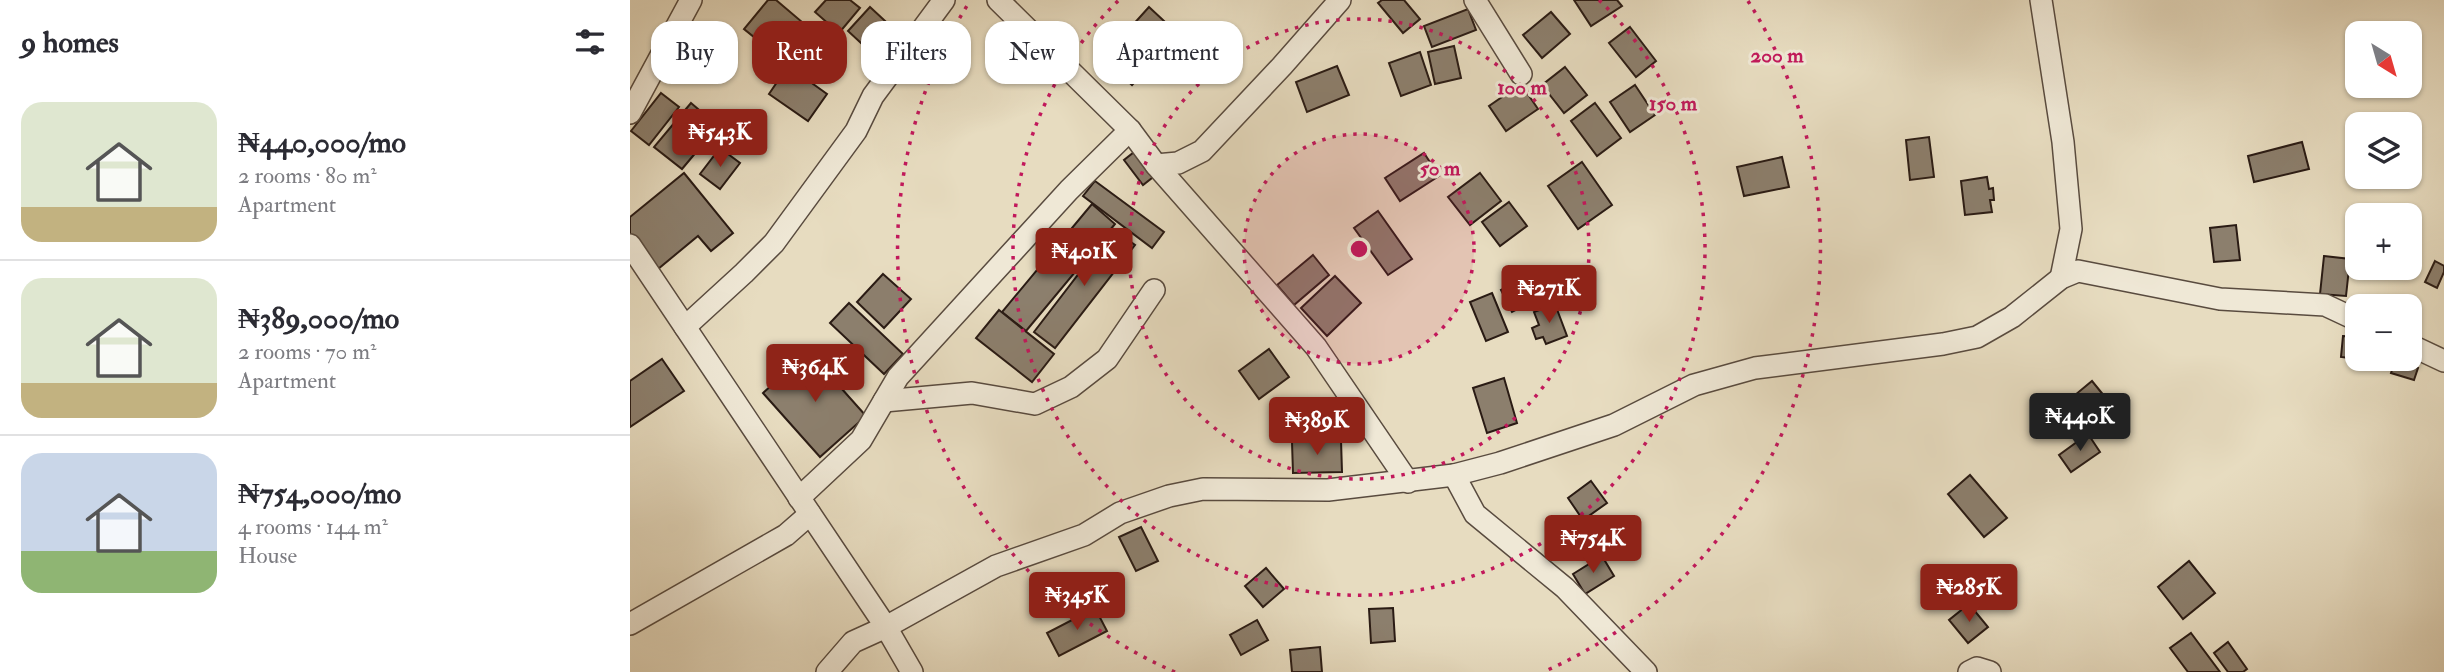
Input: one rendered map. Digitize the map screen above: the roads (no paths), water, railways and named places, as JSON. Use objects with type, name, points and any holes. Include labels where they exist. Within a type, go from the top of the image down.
[{"type":"street","points":[[630,113],[691,0]]},
{"type":"street","points":[[998,0],[1130,130],[1157,165],[1316,347],[1408,482]]},
{"type":"street","points":[[1157,165],[1178,163],[1202,151],[1340,0]]},
{"type":"street","points":[[1475,0],[1521,74]]},
{"type":"street","points":[[2041,0],[2063,142],[2071,229],[2061,278]]},
{"type":"street","points":[[685,327],[774,243],[856,131],[873,96],[941,1]]},
{"type":"street","points":[[630,624],[786,535],[804,506],[861,440],[898,377],[1069,190],[1130,130]]},
{"type":"street","points":[[630,245],[886,627],[912,672]]},
{"type":"street","points":[[827,672],[853,642],[886,627],[996,566],[1084,534],[1120,513],[1169,496],[1203,489],[1328,491],[1454,475],[1500,463],[1614,425],[1694,385],[1755,368],[1943,344],[1977,337],[2012,317],[2061,278],[2078,271],[2220,299],[2325,305],[2345,314]]},
{"type":"street","points":[[884,401],[972,393],[1035,404],[1071,387],[1107,359],[1154,290]]},
{"type":"street","points":[[2422,351],[2444,361]]},
{"type":"street","points":[[1454,475],[1475,514],[1564,588],[1646,672]]},
{"type":"street","points":[[1969,672],[1977,668],[1990,672]]}]
